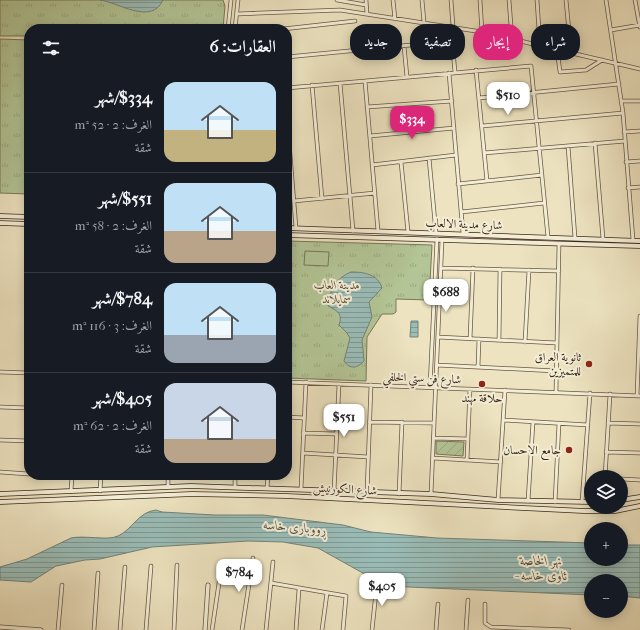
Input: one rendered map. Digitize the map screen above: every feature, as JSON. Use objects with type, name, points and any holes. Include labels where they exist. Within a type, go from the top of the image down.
[{"type":"main road","points":[[0,216],[24,217]]},
{"type":"main road","points":[[16,217],[16,224]]},
{"type":"main road","points":[[0,223],[24,224]]},
{"type":"main road","name":"شارع مدينة الالعاب","points":[[292,228],[640,240]]},
{"type":"main road","name":"شارع مدينة الالعاب","points":[[292,235],[640,246]]},
{"type":"main road","points":[[526,236],[526,242]]},
{"type":"main road","name":"شارع الكورنيش","points":[[0,494],[100,491],[168,486],[431,494],[498,500],[582,502]]},
{"type":"main road","points":[[32,493],[32,501]]},
{"type":"main road","name":"شارع الكورنيش","points":[[0,502],[192,494],[288,496],[584,511],[615,511],[640,506]]},
{"type":"main road","points":[[628,499],[640,497]]},
{"type":"street","points":[[229,24],[231,0]]},
{"type":"street","points":[[236,24],[238,0]]},
{"type":"street","points":[[337,0],[366,5]]},
{"type":"street","points":[[366,0],[367,14]]},
{"type":"street","points":[[393,0],[395,19]]},
{"type":"street","points":[[422,0],[424,22]]},
{"type":"street","points":[[451,0],[453,24]]},
{"type":"street","points":[[480,0],[482,24]]},
{"type":"street","points":[[509,0],[511,24]]},
{"type":"street","points":[[537,0],[539,24]]},
{"type":"street","points":[[566,0],[568,24]]},
{"type":"street","points":[[606,0],[623,113],[633,240]]},
{"type":"street","points":[[611,30],[640,26],[635,0]]},
{"type":"street","points":[[237,14],[322,9],[438,24]]},
{"type":"street","points":[[292,28],[355,20]]},
{"type":"street","points":[[292,57],[452,41],[455,72]]},
{"type":"street","points":[[404,46],[407,77]]},
{"type":"street","points":[[580,54],[640,69]]},
{"type":"street","points":[[558,60],[560,72],[586,70],[602,60]]},
{"type":"street","points":[[292,87],[531,66],[548,236]]},
{"type":"street","points":[[476,70],[487,181]]},
{"type":"street","points":[[449,73],[463,233]]},
{"type":"street","points":[[365,81],[378,231]]},
{"type":"street","points":[[340,83],[353,231]]},
{"type":"street","points":[[479,98],[619,84]]},
{"type":"street","points":[[312,85],[322,199]]},
{"type":"street","points":[[367,107],[452,101]]},
{"type":"street","points":[[621,101],[640,101]]},
{"type":"street","points":[[482,126],[623,113]]},
{"type":"street","points":[[370,136],[454,128]]},
{"type":"street","points":[[624,132],[640,131]]},
{"type":"street","points":[[484,154],[625,140]]},
{"type":"street","points":[[595,143],[603,239]]},
{"type":"street","points":[[568,146],[575,238]]},
{"type":"street","points":[[372,165],[456,155]]},
{"type":"street","points":[[429,158],[436,233]]},
{"type":"street","points":[[626,162],[640,161]]},
{"type":"street","points":[[401,162],[408,232]]},
{"type":"street","points":[[458,184],[542,175]]},
{"type":"street","points":[[292,181],[296,228]]},
{"type":"street","points":[[628,188],[640,187]]},
{"type":"street","points":[[294,201],[375,193]]},
{"type":"street","points":[[461,212],[544,203]]},
{"type":"street","points":[[431,494],[441,268],[440,240]]},
{"type":"street","points":[[430,386],[440,240]]},
{"type":"street","points":[[556,392],[559,244]]},
{"type":"street","points":[[441,268],[559,270]]},
{"type":"street","points":[[470,339],[474,268]]},
{"type":"street","points":[[499,340],[500,269]]},
{"type":"street","points":[[525,342],[529,270]]},
{"type":"street","points":[[638,396],[640,316]]},
{"type":"street","points":[[438,337],[557,343]]},
{"type":"street","points":[[478,367],[480,339]]},
{"type":"street","points":[[437,365],[556,371]]},
{"type":"street","points":[[0,372],[24,372]]},
{"type":"street","name":"شارع فن ستي الخلفي","points":[[292,382],[430,386],[638,396]]},
{"type":"street","points":[[301,489],[306,382]]},
{"type":"street","points":[[334,491],[339,384]]},
{"type":"street","points":[[367,493],[371,385]]},
{"type":"street","points":[[467,460],[470,388]]},
{"type":"street","points":[[498,500],[506,390]]},
{"type":"street","points":[[582,502],[590,393]]},
{"type":"street","points":[[605,470],[610,394]]},
{"type":"street","points":[[0,407],[24,408]]},
{"type":"street","points":[[292,417],[304,418]]},
{"type":"street","points":[[504,420],[588,425]]},
{"type":"street","points":[[369,422],[434,423]]},
{"type":"street","points":[[398,494],[402,422]]},
{"type":"street","points":[[528,501],[533,422]]},
{"type":"street","points":[[554,502],[559,423]]},
{"type":"street","points":[[608,423],[640,424]]},
{"type":"street","points":[[303,433],[337,434]]},
{"type":"street","points":[[434,438],[468,439]]},
{"type":"street","points":[[0,440],[24,441]]},
{"type":"street","points":[[606,452],[640,453]]},
{"type":"street","points":[[303,453],[368,457]]},
{"type":"street","points":[[433,458],[501,462]]},
{"type":"street","points":[[0,472],[24,474]]},
{"type":"street","points":[[628,479],[640,480]]},
{"type":"street","points":[[71,491],[72,480]]},
{"type":"street","points":[[100,491],[101,480]]},
{"type":"street","points":[[168,480],[168,486]]},
{"type":"street","points":[[235,480],[235,487]]},
{"type":"street","points":[[267,488],[268,480]]},
{"type":"street","points":[[242,630],[253,558]]},
{"type":"street","points":[[266,630],[273,562]]},
{"type":"street","points":[[212,630],[222,563]]},
{"type":"street","points":[[174,630],[177,565]]},
{"type":"street","points":[[146,630],[151,566]]},
{"type":"street","points":[[120,630],[125,567]]},
{"type":"street","points":[[94,630],[98,573]]},
{"type":"street","points":[[271,583],[346,596],[343,630]]},
{"type":"street","points":[[372,630],[377,583]]},
{"type":"street","points":[[205,630],[208,584]]},
{"type":"street","points":[[58,630],[62,585]]},
{"type":"street","points":[[296,630],[299,589]]},
{"type":"street","points":[[322,630],[327,593]]},
{"type":"street","points":[[466,630],[468,600]]},
{"type":"street","points":[[436,630],[438,604]]},
{"type":"street","points":[[485,604],[485,623],[491,627],[569,630]]},
{"type":"street","points":[[0,627],[41,630]]},
{"type":"green space","points":[[0,0],[223,0],[225,6],[223,24],[24,24],[24,36],[0,36]]},
{"type":"green space","points":[[0,39],[24,40],[24,194],[0,193]]},
{"type":"green space","name":"مدينة العاب سمايلاند","points":[[292,241],[432,245],[429,300],[396,299],[396,312],[393,314],[382,314],[367,337],[366,381],[292,378]]},
{"type":"green space","points":[[305,251],[329,252],[328,266],[304,265]]},
{"type":"green space","points":[[436,441],[464,442],[463,456],[436,454]]},
{"type":"water","points":[[100,0],[163,0],[158,8],[143,12]]},
{"type":"water","points":[[351,272],[365,273],[374,277],[380,283],[382,288],[369,302],[372,317],[362,340],[364,361],[354,367],[349,366],[344,361],[350,338],[339,325],[339,313],[328,306],[334,285],[337,281]]},
{"type":"water","points":[[411,321],[418,321],[418,337],[410,337]]},
{"type":"water","name":"نهر الخاصة - ئاوی خاسە","points":[[156,510],[162,512],[215,515],[263,515],[343,525],[371,532],[437,538],[584,543],[584,566],[628,566],[628,545],[640,545],[640,598],[628,597],[628,574],[584,574],[584,595],[386,586],[318,548],[283,542],[248,541],[152,547],[100,559],[85,560],[56,566],[31,582],[0,580],[0,567],[27,559],[71,538],[108,538],[118,536],[128,529],[140,517],[150,511]]},
{"type":"place","name":"ثانوية العراق للمتميزين","points":[[589,364]]},
{"type":"place","name":"حلاقة مهند","points":[[482,384]]},
{"type":"place","name":"جامع الاحسان","points":[[569,450]]},
{"type":"water label","name":"ڕووباری خاسە","points":[[295,527]]}]
